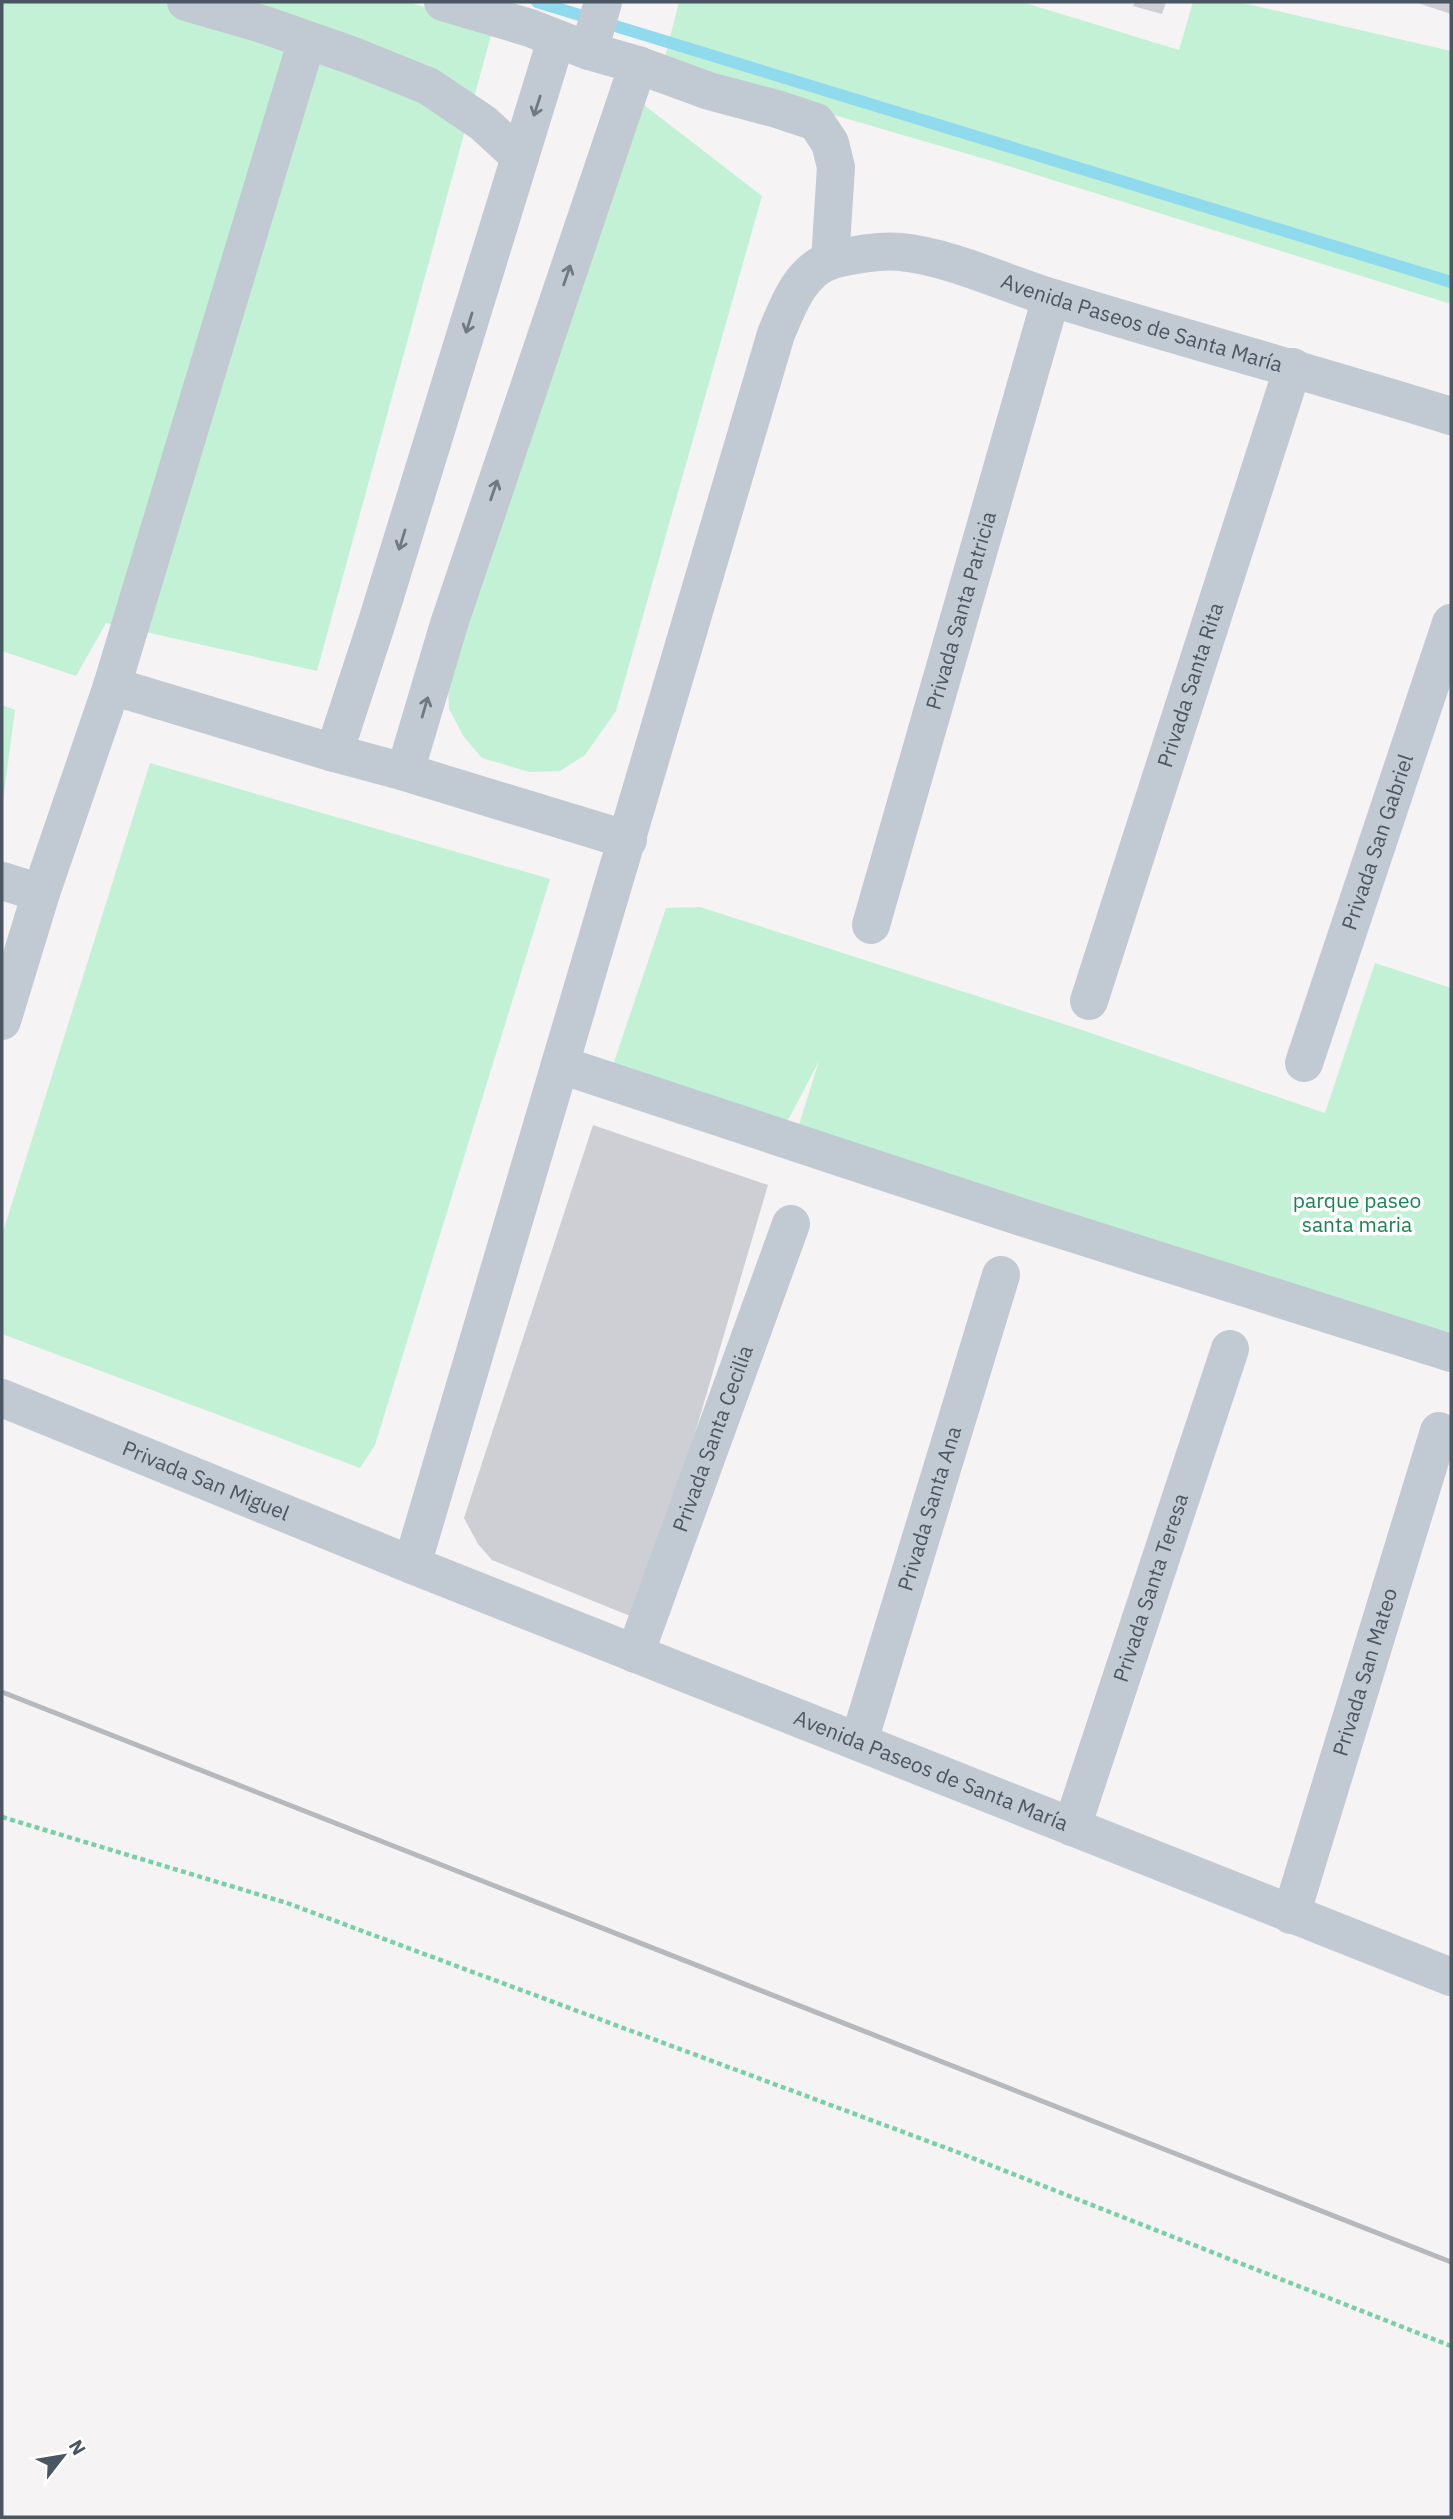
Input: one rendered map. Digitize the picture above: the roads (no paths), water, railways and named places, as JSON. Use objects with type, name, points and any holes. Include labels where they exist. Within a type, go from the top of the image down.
[{"type":"street","points":[[186,2],[307,40],[428,86],[483,124],[520,157]]},
{"type":"street","points":[[412,1565],[776,334],[790,302],[806,276],[830,261],[836,167],[831,143],[816,122],[777,108],[709,91],[638,65],[586,30],[530,28],[443,2]]},
{"type":"street","points":[[334,753],[520,157],[586,30]]},
{"type":"street","points":[[2,1021],[41,893],[112,685],[307,40]]},
{"type":"street","points":[[405,772],[449,624],[638,65]]},
{"type":"street","name":"Avenida Paseos de Santa María","points":[[830,261],[898,252],[943,260],[1051,298],[1293,367],[1451,416]]},
{"type":"street","name":"Privada Santa Patricia","points":[[871,925],[1051,298]]},
{"type":"street","name":"Privada Santa Rita","points":[[1089,1001],[1293,367]]},
{"type":"street","name":"Privada San Gabriel","points":[[1304,1063],[1451,623]]},
{"type":"street","points":[[112,685],[628,840]]},
{"type":"street","points":[[2,881],[41,893]]},
{"type":"street","points":[[561,1065],[1034,1221],[1451,1353]]},
{"type":"street","name":"Privada Santa Cecilia","points":[[635,1654],[790,1224]]},
{"type":"street","name":"Privada Santa Ana","points":[[859,1741],[1001,1275]]},
{"type":"street","name":"Privada Santa Teresa","points":[[1072,1827],[1230,1349]]},
{"type":"street","name":"Privada San Miguel","points":[[2,1398],[412,1565]]},
{"type":"street","name":"Privada San Mateo","points":[[1291,1914],[1439,1431]]},
{"type":"street","name":"Avenida Paseos de Santa María","points":[[412,1565],[1451,1977]]},
{"type":"waterway","points":[[537,2],[1451,282]]},
{"type":"railway","points":[[2,1692],[1451,2262]]},
{"type":"park label","name":"parque paseo santa maria","points":[[1357,1213]]}]
